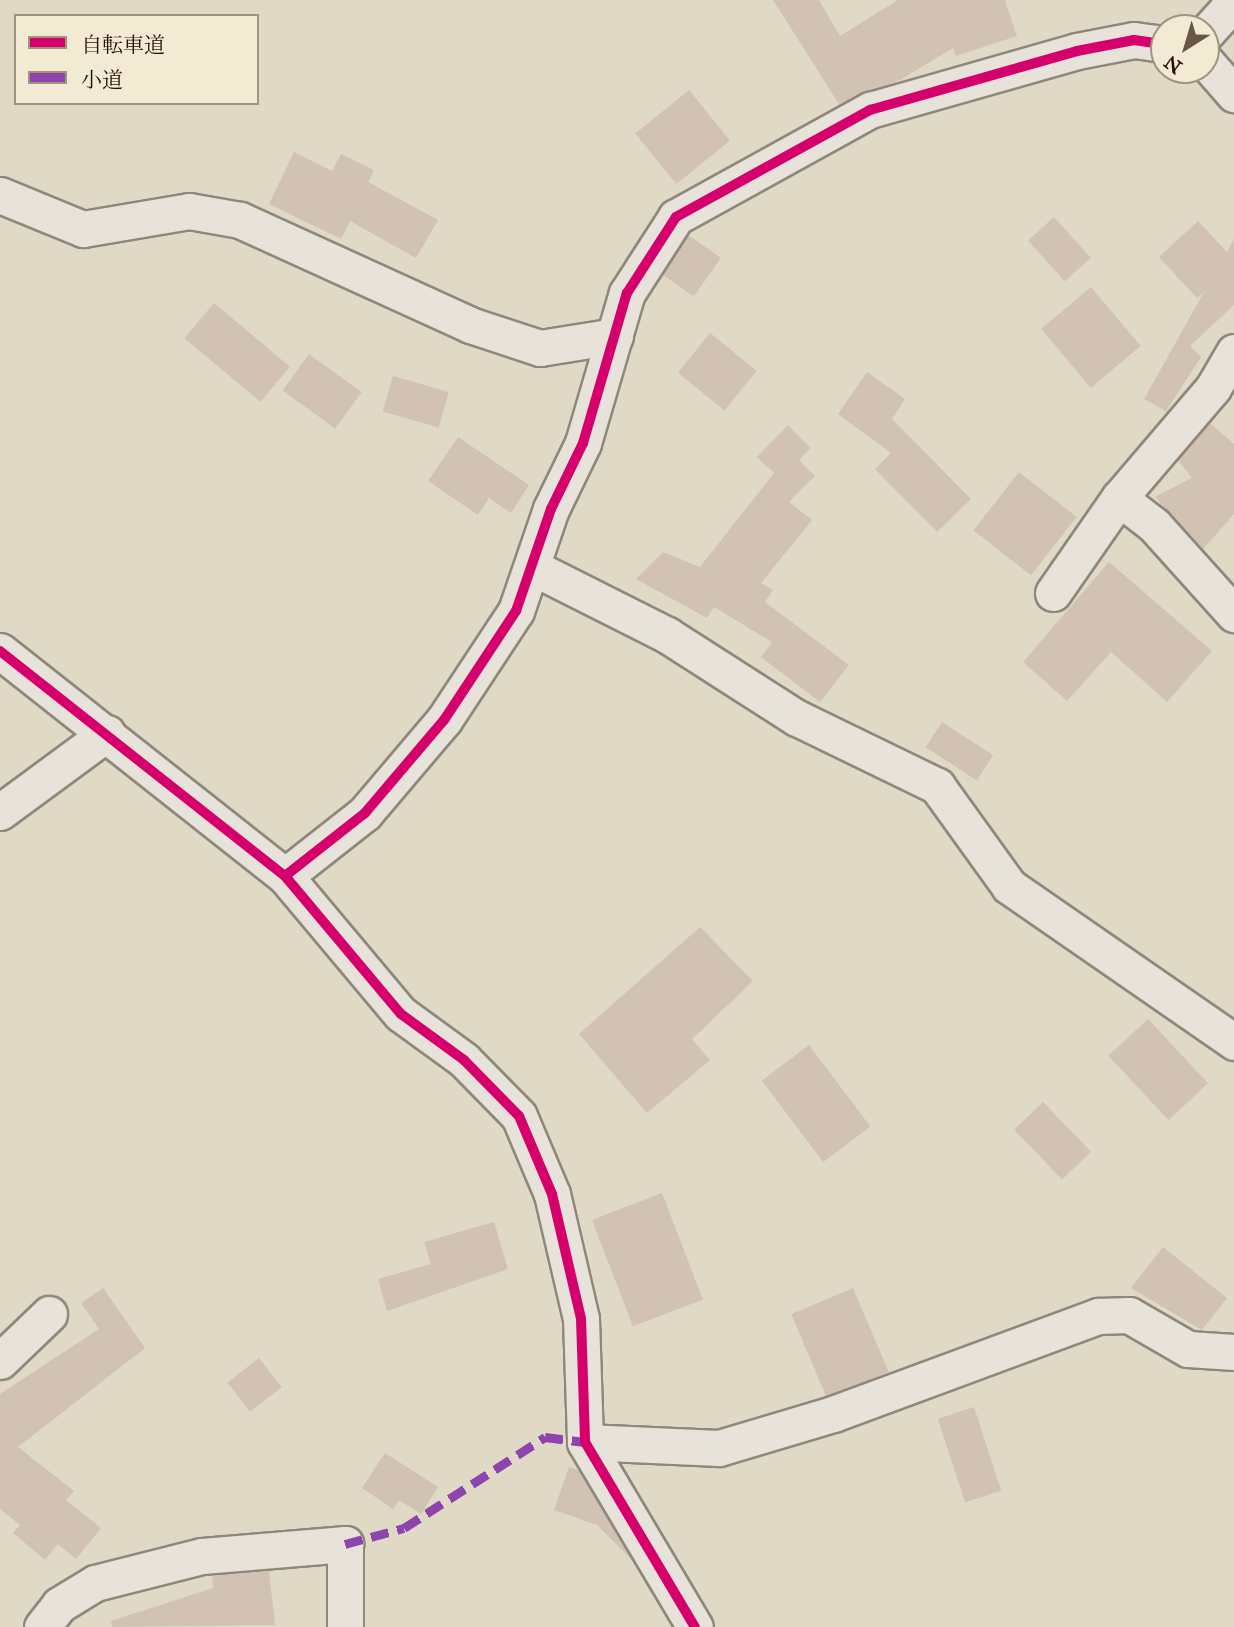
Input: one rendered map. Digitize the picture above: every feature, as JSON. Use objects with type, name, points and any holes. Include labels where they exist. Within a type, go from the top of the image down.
[{"type":"street","points":[[1220,18],[1234,2]]},
{"type":"street","points":[[285,876],[365,813],[443,720],[516,611],[534,568],[551,509],[583,443],[627,293],[676,217],[870,110],[959,81],[1134,40],[1150,42]]},
{"type":"street","points":[[1220,78],[1234,94]]},
{"type":"street","points":[[0,195],[83,229],[188,211],[240,219],[470,325],[540,348],[615,336]]},
{"type":"street","points":[[1053,593],[1119,498],[1213,388],[1234,352]]},
{"type":"street","points":[[1119,498],[1154,525],[1234,614]]},
{"type":"street","points":[[534,568],[667,635],[797,718],[937,786],[1009,886],[1234,1042]]},
{"type":"street","points":[[0,651],[285,876],[401,1014],[464,1060],[519,1116],[552,1194],[582,1319],[585,1442],[695,1627]]},
{"type":"street","points":[[0,812],[107,733]]},
{"type":"street","points":[[0,1361],[49,1314]]},
{"type":"street","points":[[585,1442],[719,1448],[833,1414],[1098,1316],[1129,1315],[1188,1349],[1234,1352]]},
{"type":"street","points":[[42,1627],[59,1605],[95,1583],[202,1556],[345,1544],[345,1627]]},
{"type":"building","points":[[773,0],[819,0],[840,36],[898,0],[1005,0],[1017,36],[956,56],[953,48],[900,80],[839,104]]},
{"type":"building","points":[[689,90],[730,141],[676,184],[635,133]]},
{"type":"building","points":[[294,152],[332,171],[341,154],[374,170],[368,182],[438,220],[416,258],[350,221],[341,239],[269,204]]},
{"type":"building","points":[[1054,217],[1091,258],[1065,281],[1028,240]]},
{"type":"building","points":[[1198,221],[1227,252],[1234,239],[1234,305],[1190,346],[1201,357],[1166,411],[1144,399],[1204,292],[1197,298],[1159,257]]},
{"type":"building","points":[[688,235],[721,258],[694,296],[661,274]]},
{"type":"building","points":[[1091,287],[1140,346],[1091,388],[1041,329]]},
{"type":"building","points":[[214,303],[290,367],[260,402],[184,338]]},
{"type":"building","points":[[710,333],[757,371],[725,410],[678,373]]},
{"type":"building","points":[[309,354],[362,392],[335,429],[283,390]]},
{"type":"building","points":[[867,372],[905,399],[892,419],[971,499],[937,532],[875,469],[891,453],[838,414]]},
{"type":"building","points":[[393,376],[449,392],[439,428],[383,412]]},
{"type":"building","points":[[1210,423],[1234,444],[1234,514],[1203,549],[1155,497],[1192,478],[1178,460]]},
{"type":"building","points":[[788,425],[811,448],[799,460],[815,476],[789,502],[812,520],[761,583],[773,590],[765,602],[849,665],[820,702],[761,657],[772,642],[714,607],[707,618],[636,579],[663,552],[700,567],[774,473],[757,457]]},
{"type":"building","points":[[458,437],[529,485],[511,513],[489,498],[478,515],[428,481]]},
{"type":"building","points":[[1019,472],[1077,517],[1031,575],[973,530]]},
{"type":"building","points":[[1109,562],[1212,651],[1167,702],[1111,652],[1067,701],[1023,662]]},
{"type":"building","points":[[942,722],[993,755],[977,780],[926,747]]},
{"type":"building","points":[[700,927],[753,981],[692,1039],[710,1060],[647,1113],[579,1034]]},
{"type":"building","points":[[1148,1019],[1208,1083],[1169,1120],[1109,1056]]},
{"type":"building","points":[[809,1045],[870,1126],[823,1162],[762,1081]]},
{"type":"building","points":[[1043,1102],[1091,1152],[1062,1179],[1014,1130]]},
{"type":"building","points":[[662,1193],[703,1299],[633,1326],[592,1220]]},
{"type":"building","points":[[494,1222],[508,1269],[387,1311],[378,1279],[431,1264],[424,1242]]},
{"type":"building","points":[[1163,1247],[1227,1298],[1202,1330],[1131,1288]]},
{"type":"building","points":[[103,1288],[145,1348],[18,1447],[74,1491],[66,1500],[101,1528],[76,1559],[58,1544],[45,1560],[13,1533],[20,1525],[0,1509],[0,1394],[99,1329],[81,1303]]},
{"type":"building","points":[[853,1288],[889,1372],[827,1398],[791,1314]]},
{"type":"building","points":[[259,1358],[282,1387],[250,1412],[227,1383]]},
{"type":"building","points":[[974,1407],[1001,1491],[965,1502],[938,1419]]},
{"type":"building","points":[[385,1453],[438,1487],[421,1514],[399,1500],[393,1509],[362,1488]]},
{"type":"building","points":[[569,1467],[578,1470],[633,1561],[597,1525],[554,1510]]},
{"type":"building","points":[[269,1571],[275,1625],[112,1627],[111,1621],[213,1588],[212,1575]]},
{"type":"marked path","points":[[345,1544],[404,1528],[545,1437],[585,1442]]},
{"type":"cycle path","points":[[285,876],[365,813],[444,720],[516,611],[551,509],[583,443],[627,293],[676,217],[870,110],[1077,51],[1134,40],[1150,42]]},
{"type":"cycle path","points":[[0,651],[285,876],[401,1014],[464,1060],[519,1116],[552,1194],[581,1319],[585,1442],[695,1627]]}]
